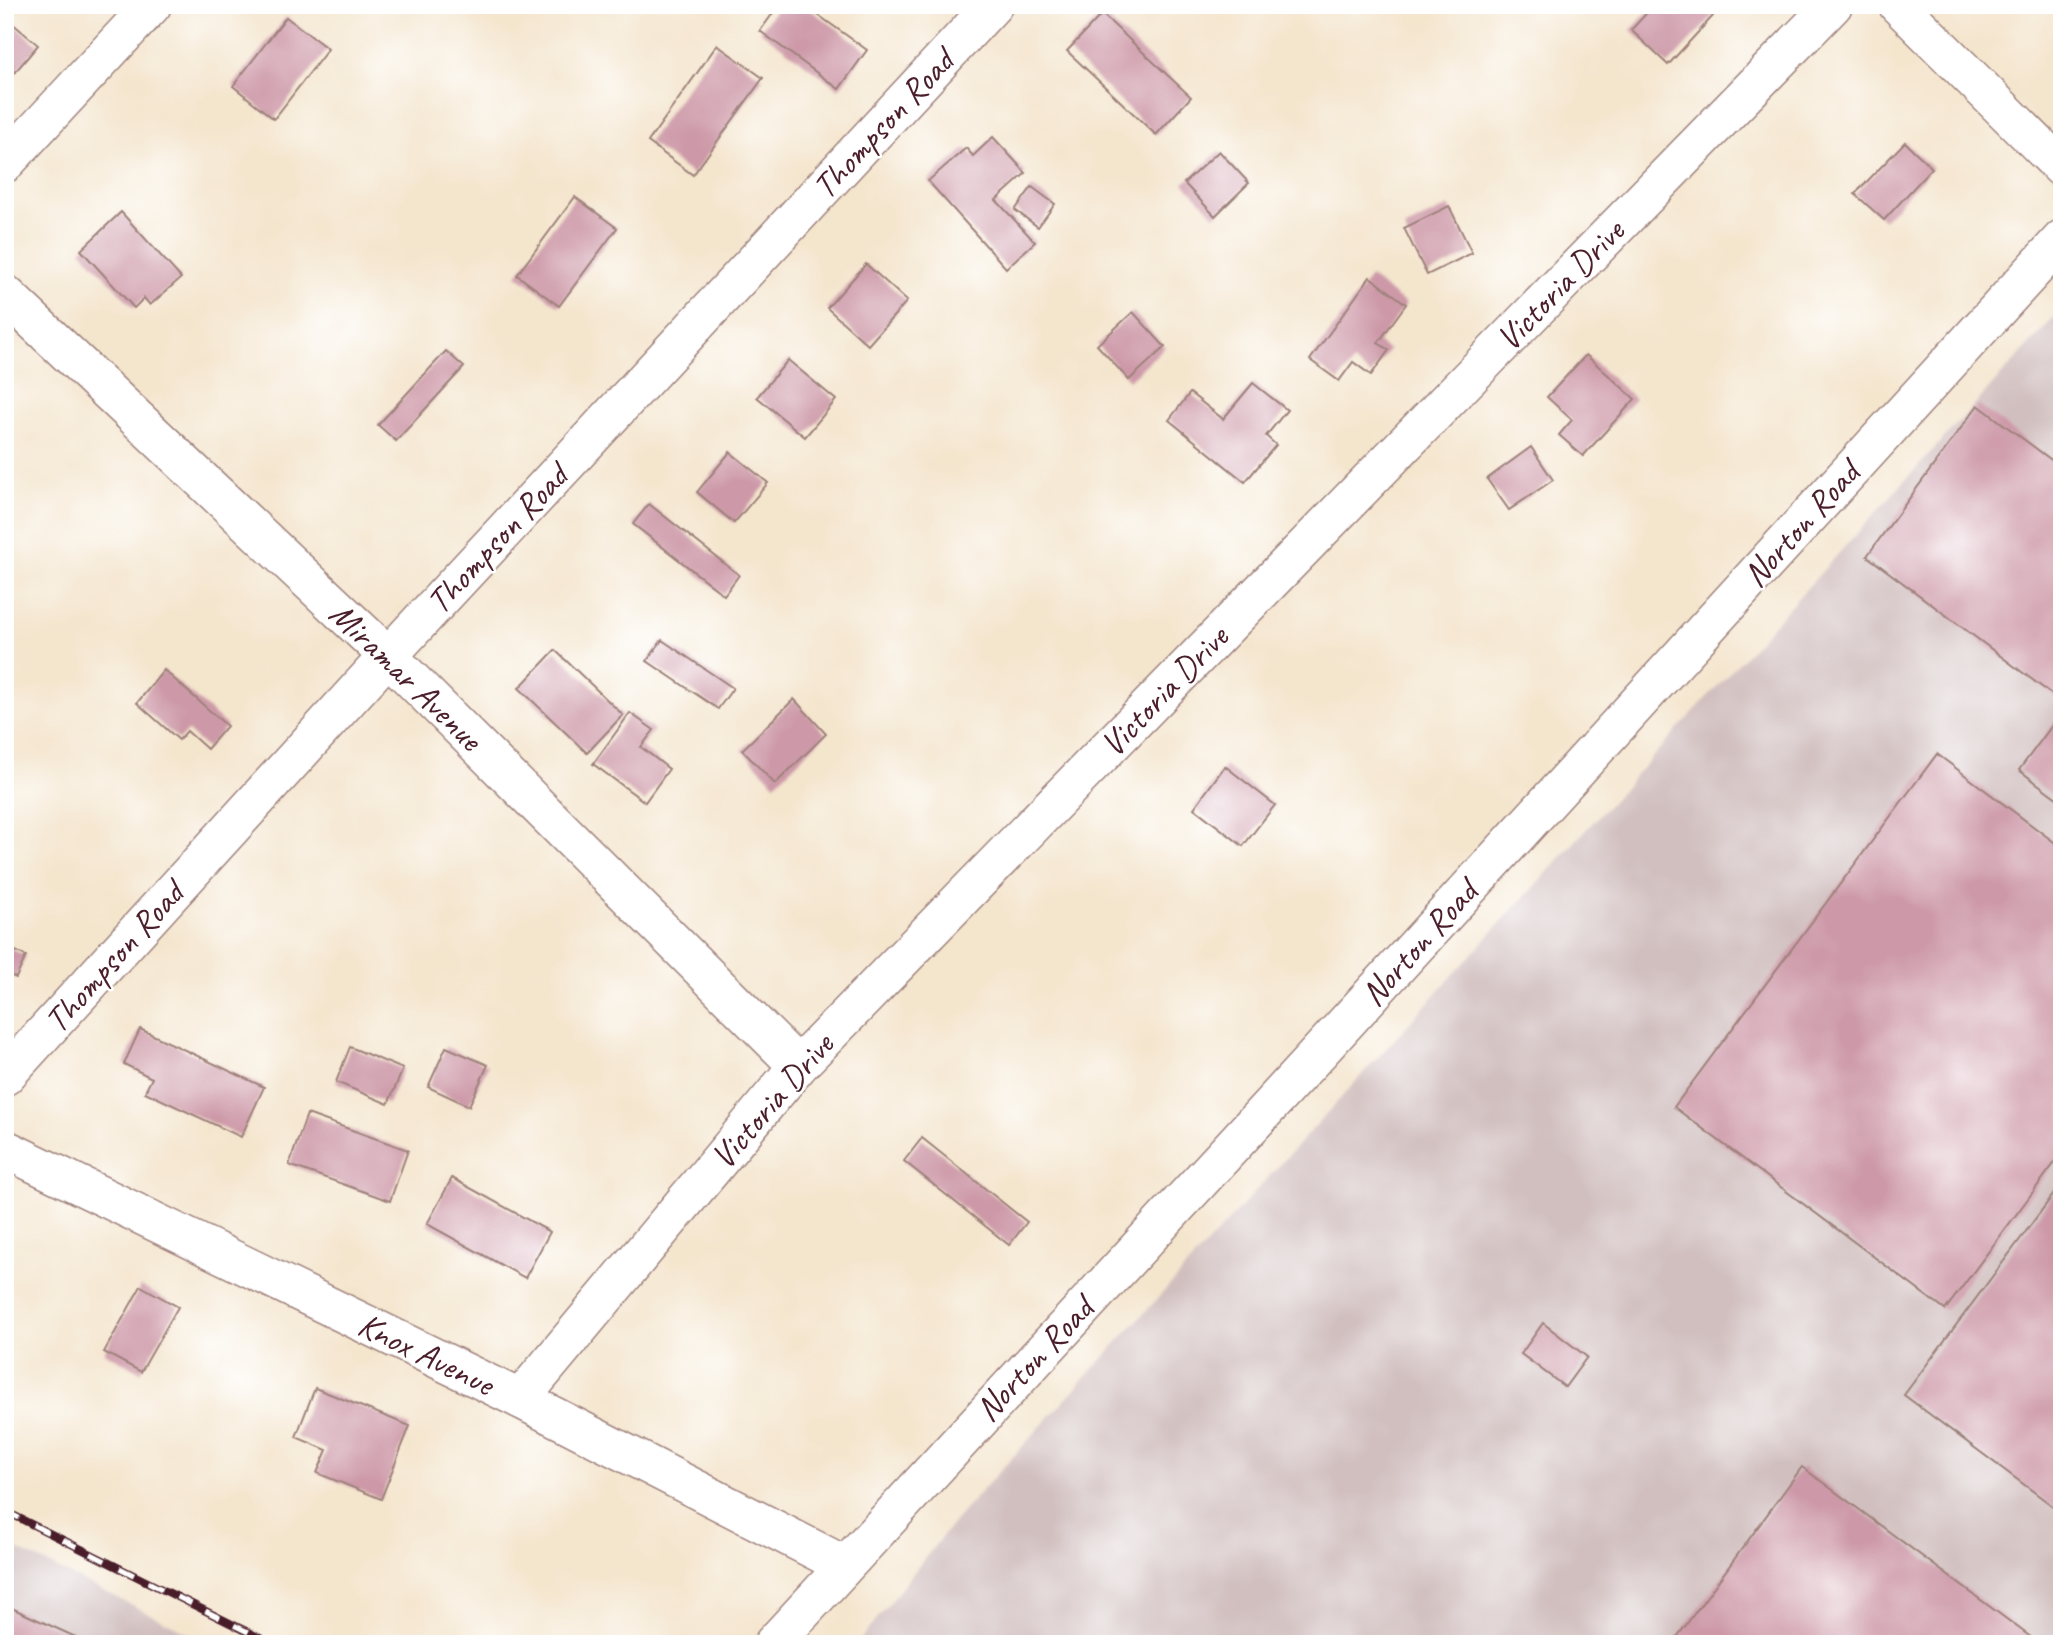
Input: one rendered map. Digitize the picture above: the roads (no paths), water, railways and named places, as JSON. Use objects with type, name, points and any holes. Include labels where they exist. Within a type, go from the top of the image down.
[{"type":"street","points":[[5,163],[152,5]]},
{"type":"street","name":"Thompson Road","points":[[5,1076],[388,656],[993,5]]},
{"type":"street","name":"Victoria Drive","points":[[520,1399],[799,1066],[1833,5]]},
{"type":"street","points":[[1898,5],[2062,168]]},
{"type":"street","name":"Norton Road","points":[[773,1644],[1321,1050],[2062,239]]},
{"type":"street","name":"Miramar Avenue","points":[[5,294],[388,656],[799,1066]]},
{"type":"street","name":"Knox Avenue","points":[[5,1149],[520,1399],[844,1565]]},
{"type":"railway","points":[[5,1511],[272,1644]]}]
